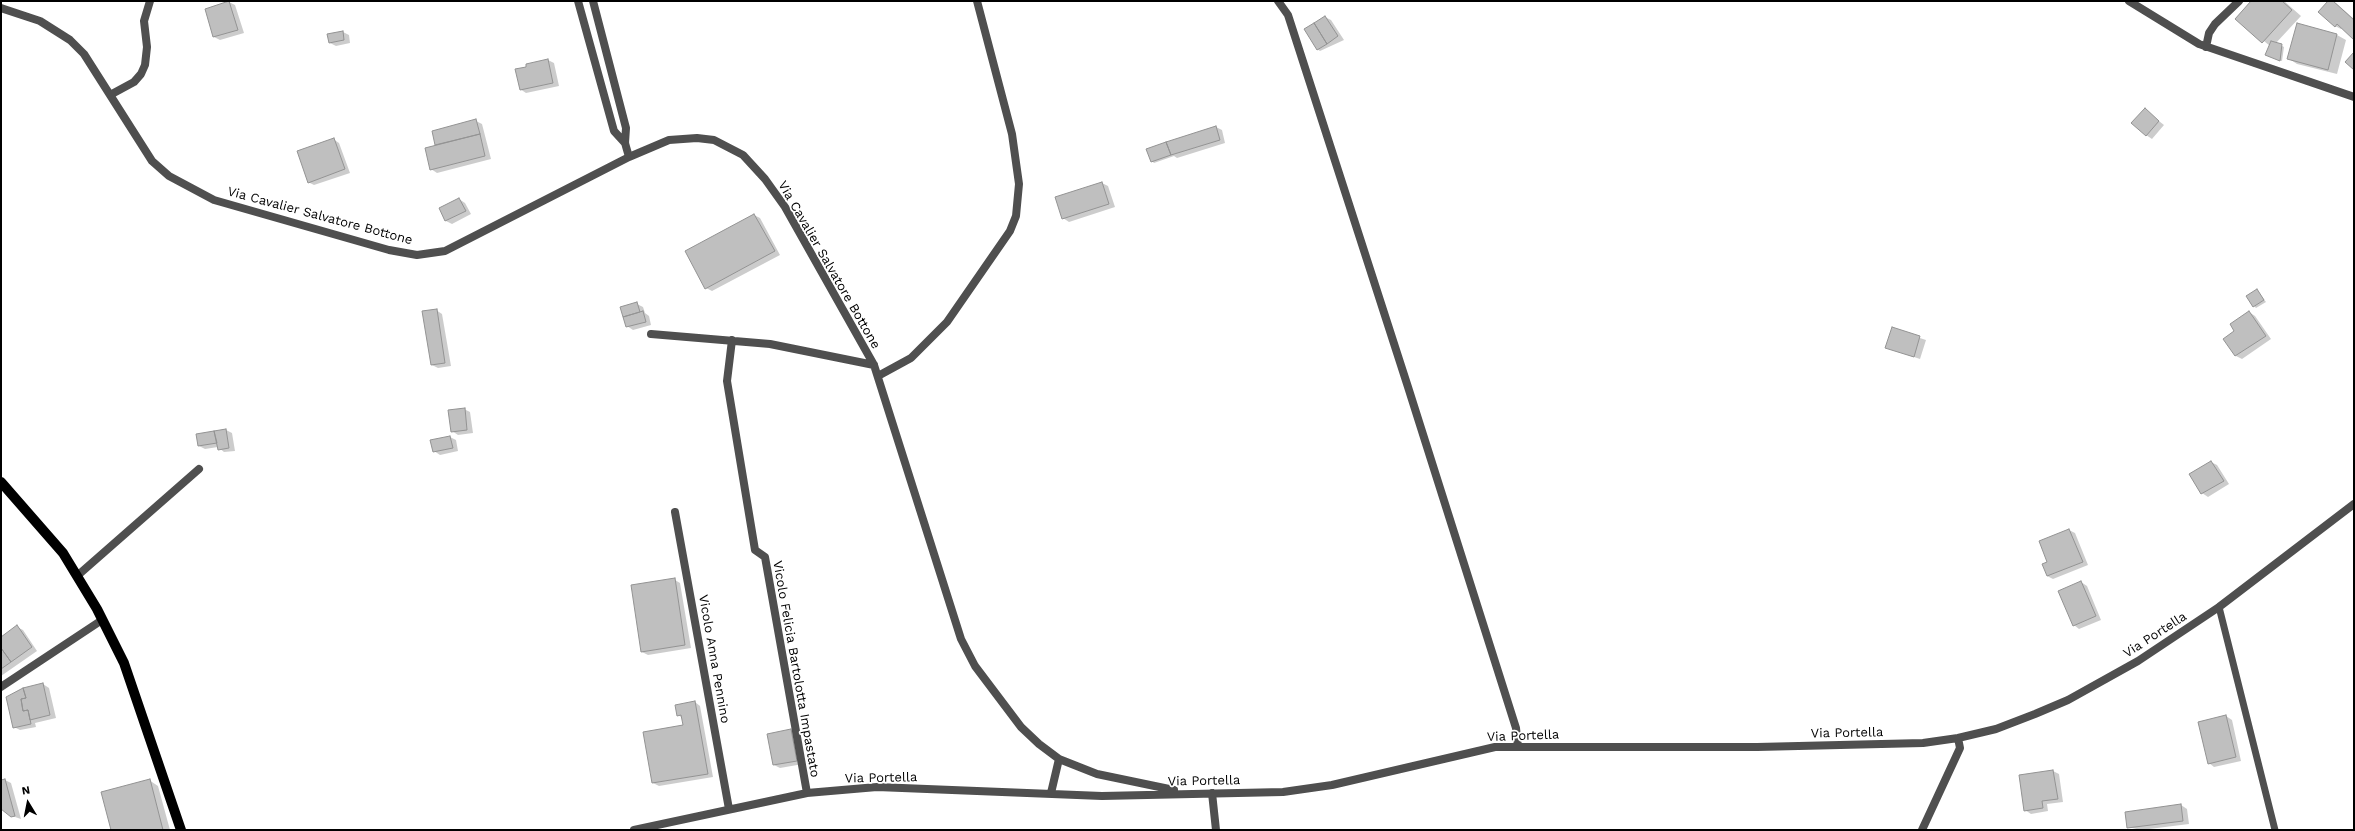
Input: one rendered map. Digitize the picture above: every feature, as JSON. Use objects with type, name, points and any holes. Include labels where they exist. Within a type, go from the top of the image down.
[{"type":"main road","points":[[1,482],[63,553],[102,620],[124,663],[181,830]]},
{"type":"street","points":[[110,94],[134,82],[143,70],[146,47],[144,21],[150,1]]},
{"type":"street","points":[[578,1],[614,131],[625,143]]},
{"type":"street","points":[[593,1],[626,128],[625,143],[629,158]]},
{"type":"street","points":[[878,376],[911,358],[946,322],[1010,231],[1016,216],[1019,202],[1018,166],[1012,134],[977,1]]},
{"type":"street","points":[[1278,1],[1288,15],[1401,364],[1516,728],[1518,747]]},
{"type":"street","points":[[2129,1],[2185,36],[2206,46],[2354,97]]},
{"type":"street","points":[[2206,46],[2210,33],[2215,24],[2239,1]]},
{"type":"street","name":"Via Cavalier Salvatore Bottone","points":[[1,8],[40,21],[70,40],[84,54],[152,162],[169,176],[214,200],[247,211],[408,254],[445,252],[629,158],[669,140],[682,138],[714,140],[743,155],[765,179],[785,207],[874,365],[961,639],[975,666],[1006,709],[1039,744],[1059,759],[1097,774],[1192,793]]},
{"type":"street","points":[[651,334],[770,344],[874,365]]},
{"type":"street","name":"Vicolo Felicia Bartolotta Impastato","points":[[732,340],[727,381],[755,550],[765,557],[806,793]]},
{"type":"street","points":[[77,576],[200,469]]},
{"type":"street","name":"Via Portella","points":[[634,830],[806,793],[877,788],[1102,796],[1283,792],[1332,785],[1495,747],[1757,747],[1923,743],[1958,738],[1996,729],[2068,700],[2138,661],[2219,608],[2354,504]]},
{"type":"street","name":"Vicolo Anna Pennino","points":[[674,512],[729,810]]},
{"type":"street","points":[[1,687],[102,620]]},
{"type":"street","points":[[1922,830],[1960,748],[1958,738]]},
{"type":"street","points":[[1051,793],[1059,759]]},
{"type":"street","points":[[1212,793],[1216,830]]},
{"type":"lane","points":[[2219,608],[2275,830]]},
{"type":"building","points":[[229,1],[238,30],[213,37],[205,9]]},
{"type":"building","points":[[2251,1],[2282,1],[2292,10],[2262,43],[2235,19]]},
{"type":"building","points":[[2328,1],[2333,1],[2354,20],[2354,40],[2337,24],[2335,27],[2318,12]]},
{"type":"building","points":[[1325,16],[1338,36],[1327,44],[1314,23]]},
{"type":"building","points":[[1314,23],[1327,44],[1317,50],[1304,29]]},
{"type":"building","points":[[2297,23],[2337,34],[2328,70],[2287,59]]},
{"type":"building","points":[[343,31],[344,40],[329,43],[327,34]]},
{"type":"building","points":[[2271,41],[2282,44],[2280,61],[2265,55]]},
{"type":"building","points":[[2354,52],[2354,70],[2345,62]]},
{"type":"building","points":[[548,59],[553,83],[520,90],[515,69],[526,67],[526,64]]},
{"type":"building","points":[[2145,108],[2159,121],[2146,136],[2131,123]]},
{"type":"building","points":[[476,119],[480,134],[435,145],[432,131]]},
{"type":"building","points":[[1216,126],[1220,140],[1171,155],[1166,142]]},
{"type":"building","points":[[480,134],[485,156],[430,170],[425,148]]},
{"type":"building","points":[[334,138],[345,169],[308,183],[297,151]]},
{"type":"building","points":[[1166,142],[1171,155],[1151,162],[1146,149]]},
{"type":"building","points":[[1102,182],[1109,204],[1062,219],[1055,197]]},
{"type":"building","points":[[459,198],[466,211],[445,221],[439,208]]},
{"type":"building","points":[[754,214],[775,251],[705,289],[685,251]]},
{"type":"building","points":[[2257,289],[2264,300],[2253,307],[2246,296]]},
{"type":"building","points":[[637,302],[640,312],[623,317],[620,307]]},
{"type":"building","points":[[437,309],[445,363],[431,365],[422,311]]},
{"type":"building","points":[[643,311],[646,322],[626,327],[623,317]]},
{"type":"building","points":[[2249,311],[2266,336],[2235,356],[2223,339],[2234,331],[2230,324]]},
{"type":"building","points":[[1892,327],[1920,336],[1914,357],[1885,348]]},
{"type":"building","points":[[465,408],[467,430],[451,432],[448,410]]},
{"type":"building","points":[[226,429],[229,448],[218,450],[214,431]]},
{"type":"building","points":[[214,431],[217,443],[198,446],[196,434]]},
{"type":"building","points":[[450,436],[453,448],[433,452],[430,440]]},
{"type":"building","points":[[2211,461],[2224,481],[2201,494],[2189,474]]},
{"type":"building","points":[[2069,529],[2083,562],[2047,576],[2042,564],[2047,562],[2039,541]]},
{"type":"building","points":[[675,578],[685,645],[641,652],[631,585]]},
{"type":"building","points":[[2081,581],[2096,616],[2073,626],[2058,591]]},
{"type":"building","points":[[17,625],[32,647],[11,662],[1,648],[1,637]]},
{"type":"building","points":[[1,648],[11,662],[1,669]]},
{"type":"building","points":[[43,683],[50,715],[30,720],[28,710],[23,711],[21,699],[26,698],[23,688]]},
{"type":"building","points":[[23,688],[26,698],[21,699],[23,711],[28,710],[31,724],[13,728],[6,697]]},
{"type":"building","points":[[695,701],[708,774],[652,783],[643,732],[683,725],[681,715],[677,716],[675,705]]},
{"type":"building","points":[[2226,715],[2236,757],[2208,764],[2198,722]]},
{"type":"building","points":[[791,729],[797,761],[773,765],[767,734]]},
{"type":"building","points":[[2053,770],[2058,799],[2042,801],[2043,808],[2024,811],[2019,775]]},
{"type":"building","points":[[5,779],[15,816],[11,817],[1,809],[1,780]]},
{"type":"building","points":[[150,779],[163,830],[111,830],[101,792]]},
{"type":"building","points":[[2181,804],[2183,821],[2127,828],[2125,812]]}]
